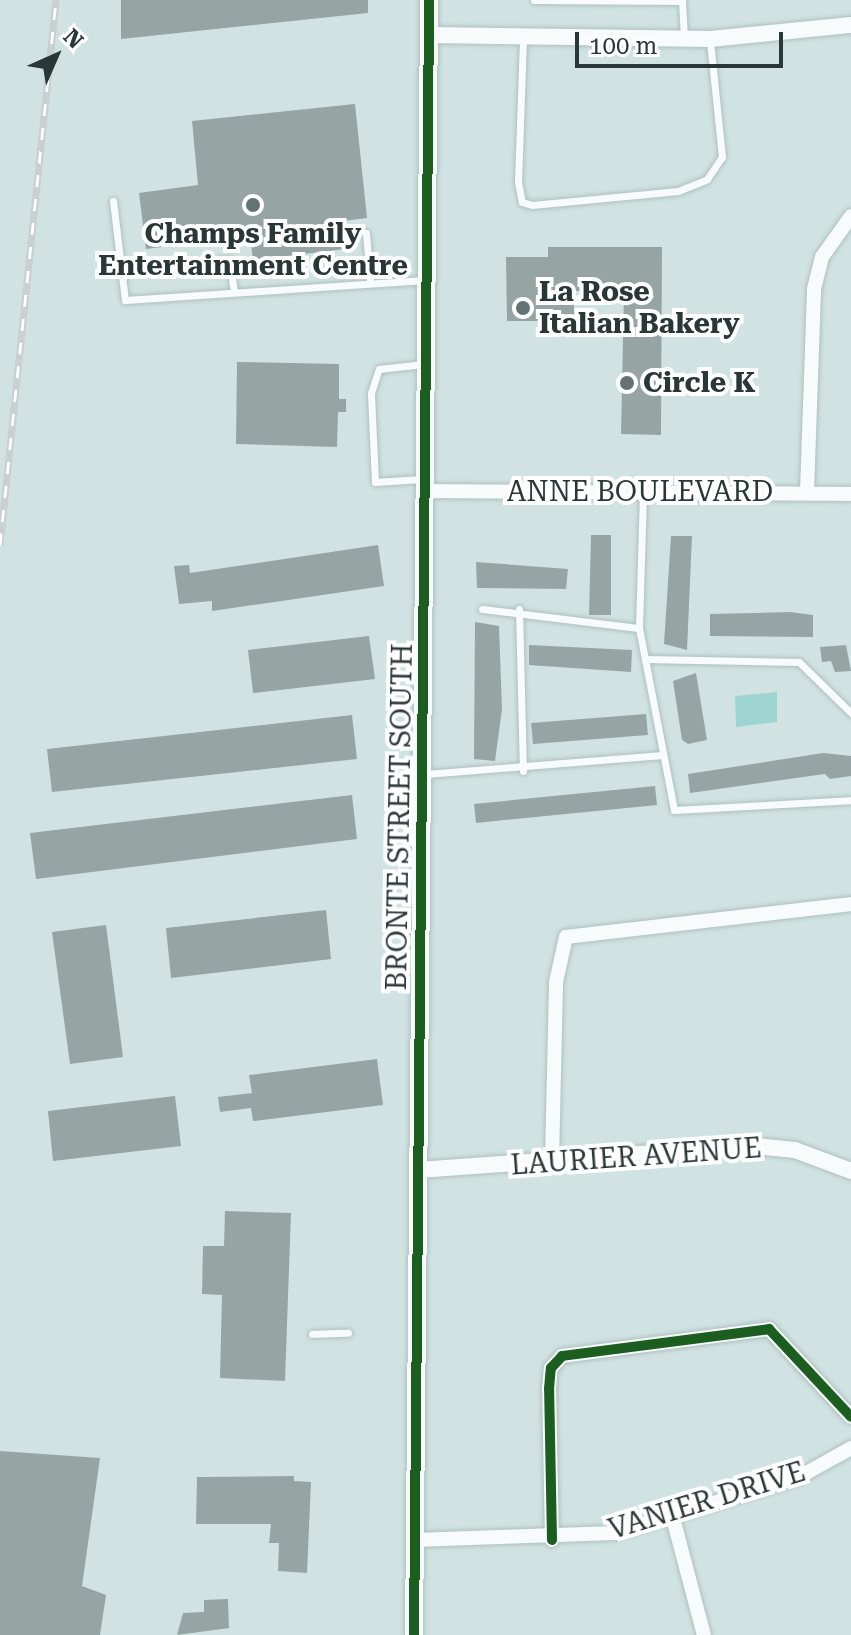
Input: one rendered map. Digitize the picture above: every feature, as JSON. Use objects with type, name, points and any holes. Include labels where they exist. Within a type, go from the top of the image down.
[{"type":"main road","name":"BRONTE STREET SOUTH","points":[[414,1635],[418,1170],[426,774],[429,0]]},
{"type":"street","points":[[429,35],[523,39],[710,39],[851,25]]},
{"type":"street","points":[[807,492],[814,289],[822,257],[851,216]]},
{"type":"street","name":"ANNE BOULEVARD","points":[[428,485],[643,493],[851,494]]},
{"type":"street","points":[[552,1161],[556,982],[566,937],[851,904]]},
{"type":"street","name":"LAURIER AVENUE","points":[[418,1170],[755,1146],[795,1150],[851,1171]]},
{"type":"street","points":[[552,1540],[549,1389],[551,1368],[562,1356],[769,1329],[851,1417]]},
{"type":"street","name":"VANIER DRIVE","points":[[414,1540],[552,1540],[673,1518],[799,1477],[851,1448]]},
{"type":"street","points":[[673,1518],[704,1635]]},
{"type":"lane","points":[[534,0],[682,0],[684,39]]},
{"type":"lane","points":[[523,39],[518,182],[522,202],[532,205],[678,191],[707,179],[722,157],[710,39]]},
{"type":"lane","points":[[113,201],[125,300],[370,280],[427,280]]},
{"type":"lane","points":[[366,233],[370,280]]},
{"type":"lane","points":[[122,272],[229,260],[234,292]]},
{"type":"lane","points":[[426,364],[379,369],[371,393],[375,482],[428,485]]},
{"type":"lane","points":[[643,493],[639,628],[674,810],[851,800]]},
{"type":"lane","points":[[482,609],[519,609],[639,628]]},
{"type":"lane","points":[[519,609],[523,771]]},
{"type":"lane","points":[[645,659],[799,662],[851,713]]},
{"type":"lane","points":[[426,774],[523,771],[662,755]]},
{"type":"lane","points":[[312,1334],[348,1333]]},
{"type":"shaded area","points":[[777,692],[777,722],[736,727],[735,696]]},
{"type":"building","points":[[121,0],[368,0],[368,13],[121,39]]},
{"type":"building","points":[[355,104],[367,218],[343,221],[346,249],[253,260],[250,236],[146,249],[139,193],[198,185],[192,121]]},
{"type":"building","points":[[548,247],[662,247],[661,435],[621,434],[624,291],[574,291],[574,321],[507,321],[506,257],[548,257]]},
{"type":"building","points":[[237,362],[339,364],[339,399],[346,399],[346,412],[338,412],[337,447],[236,444]]},
{"type":"building","points":[[591,535],[611,535],[611,615],[589,615]]},
{"type":"building","points":[[671,536],[692,536],[687,650],[664,644]]},
{"type":"building","points":[[378,545],[384,586],[212,611],[212,601],[179,604],[174,566],[189,565],[190,573]]},
{"type":"building","points":[[476,562],[568,569],[566,589],[477,588]]},
{"type":"building","points":[[790,612],[813,615],[813,637],[710,636],[710,614]]},
{"type":"building","points":[[475,622],[499,626],[502,709],[495,761],[474,759]]},
{"type":"building","points":[[369,636],[375,679],[253,693],[248,650]]},
{"type":"building","points":[[529,645],[632,650],[631,672],[529,665]]},
{"type":"building","points":[[846,645],[851,671],[835,672],[831,661],[822,662],[820,647]]},
{"type":"building","points":[[696,673],[707,740],[688,744],[682,740],[673,681]]},
{"type":"building","points":[[646,714],[648,735],[533,744],[531,723]]},
{"type":"building","points":[[352,715],[357,759],[52,792],[47,749]]},
{"type":"building","points":[[823,753],[851,756],[851,776],[830,779],[825,774],[690,793],[688,774]]},
{"type":"building","points":[[655,786],[657,805],[476,823],[474,804]]},
{"type":"building","points":[[352,795],[357,839],[36,879],[30,833]]},
{"type":"building","points":[[326,910],[331,959],[171,978],[166,928]]},
{"type":"building","points":[[106,925],[123,1057],[70,1064],[52,932]]},
{"type":"building","points":[[377,1059],[383,1105],[253,1121],[251,1108],[220,1112],[218,1097],[252,1093],[249,1075]]},
{"type":"building","points":[[175,1096],[181,1146],[53,1161],[48,1111]]},
{"type":"building","points":[[225,1211],[291,1213],[285,1381],[220,1378],[222,1295],[202,1294],[203,1246],[224,1246]]},
{"type":"building","points":[[0,1451],[100,1458],[82,1586],[106,1595],[100,1635],[0,1635]]},
{"type":"building","points":[[294,1476],[294,1481],[311,1482],[307,1573],[278,1571],[279,1543],[269,1543],[271,1524],[196,1524],[197,1477]]},
{"type":"building","points":[[228,1599],[229,1628],[177,1635],[183,1613],[204,1612],[204,1600]]},
{"type":"railway","points":[[0,545],[56,0]]},
{"type":"cycle path","points":[[414,1635],[429,0]]},
{"type":"cycle path","points":[[552,1540],[549,1389],[551,1368],[562,1356],[769,1329],[851,1417]]},
{"type":"place","name":"Champs Family Entertainment Centre","points":[[253,205]]},
{"type":"place","name":"La Rose Italian Bakery","points":[[523,308]]},
{"type":"place","name":"Circle K","points":[[627,383]]}]
